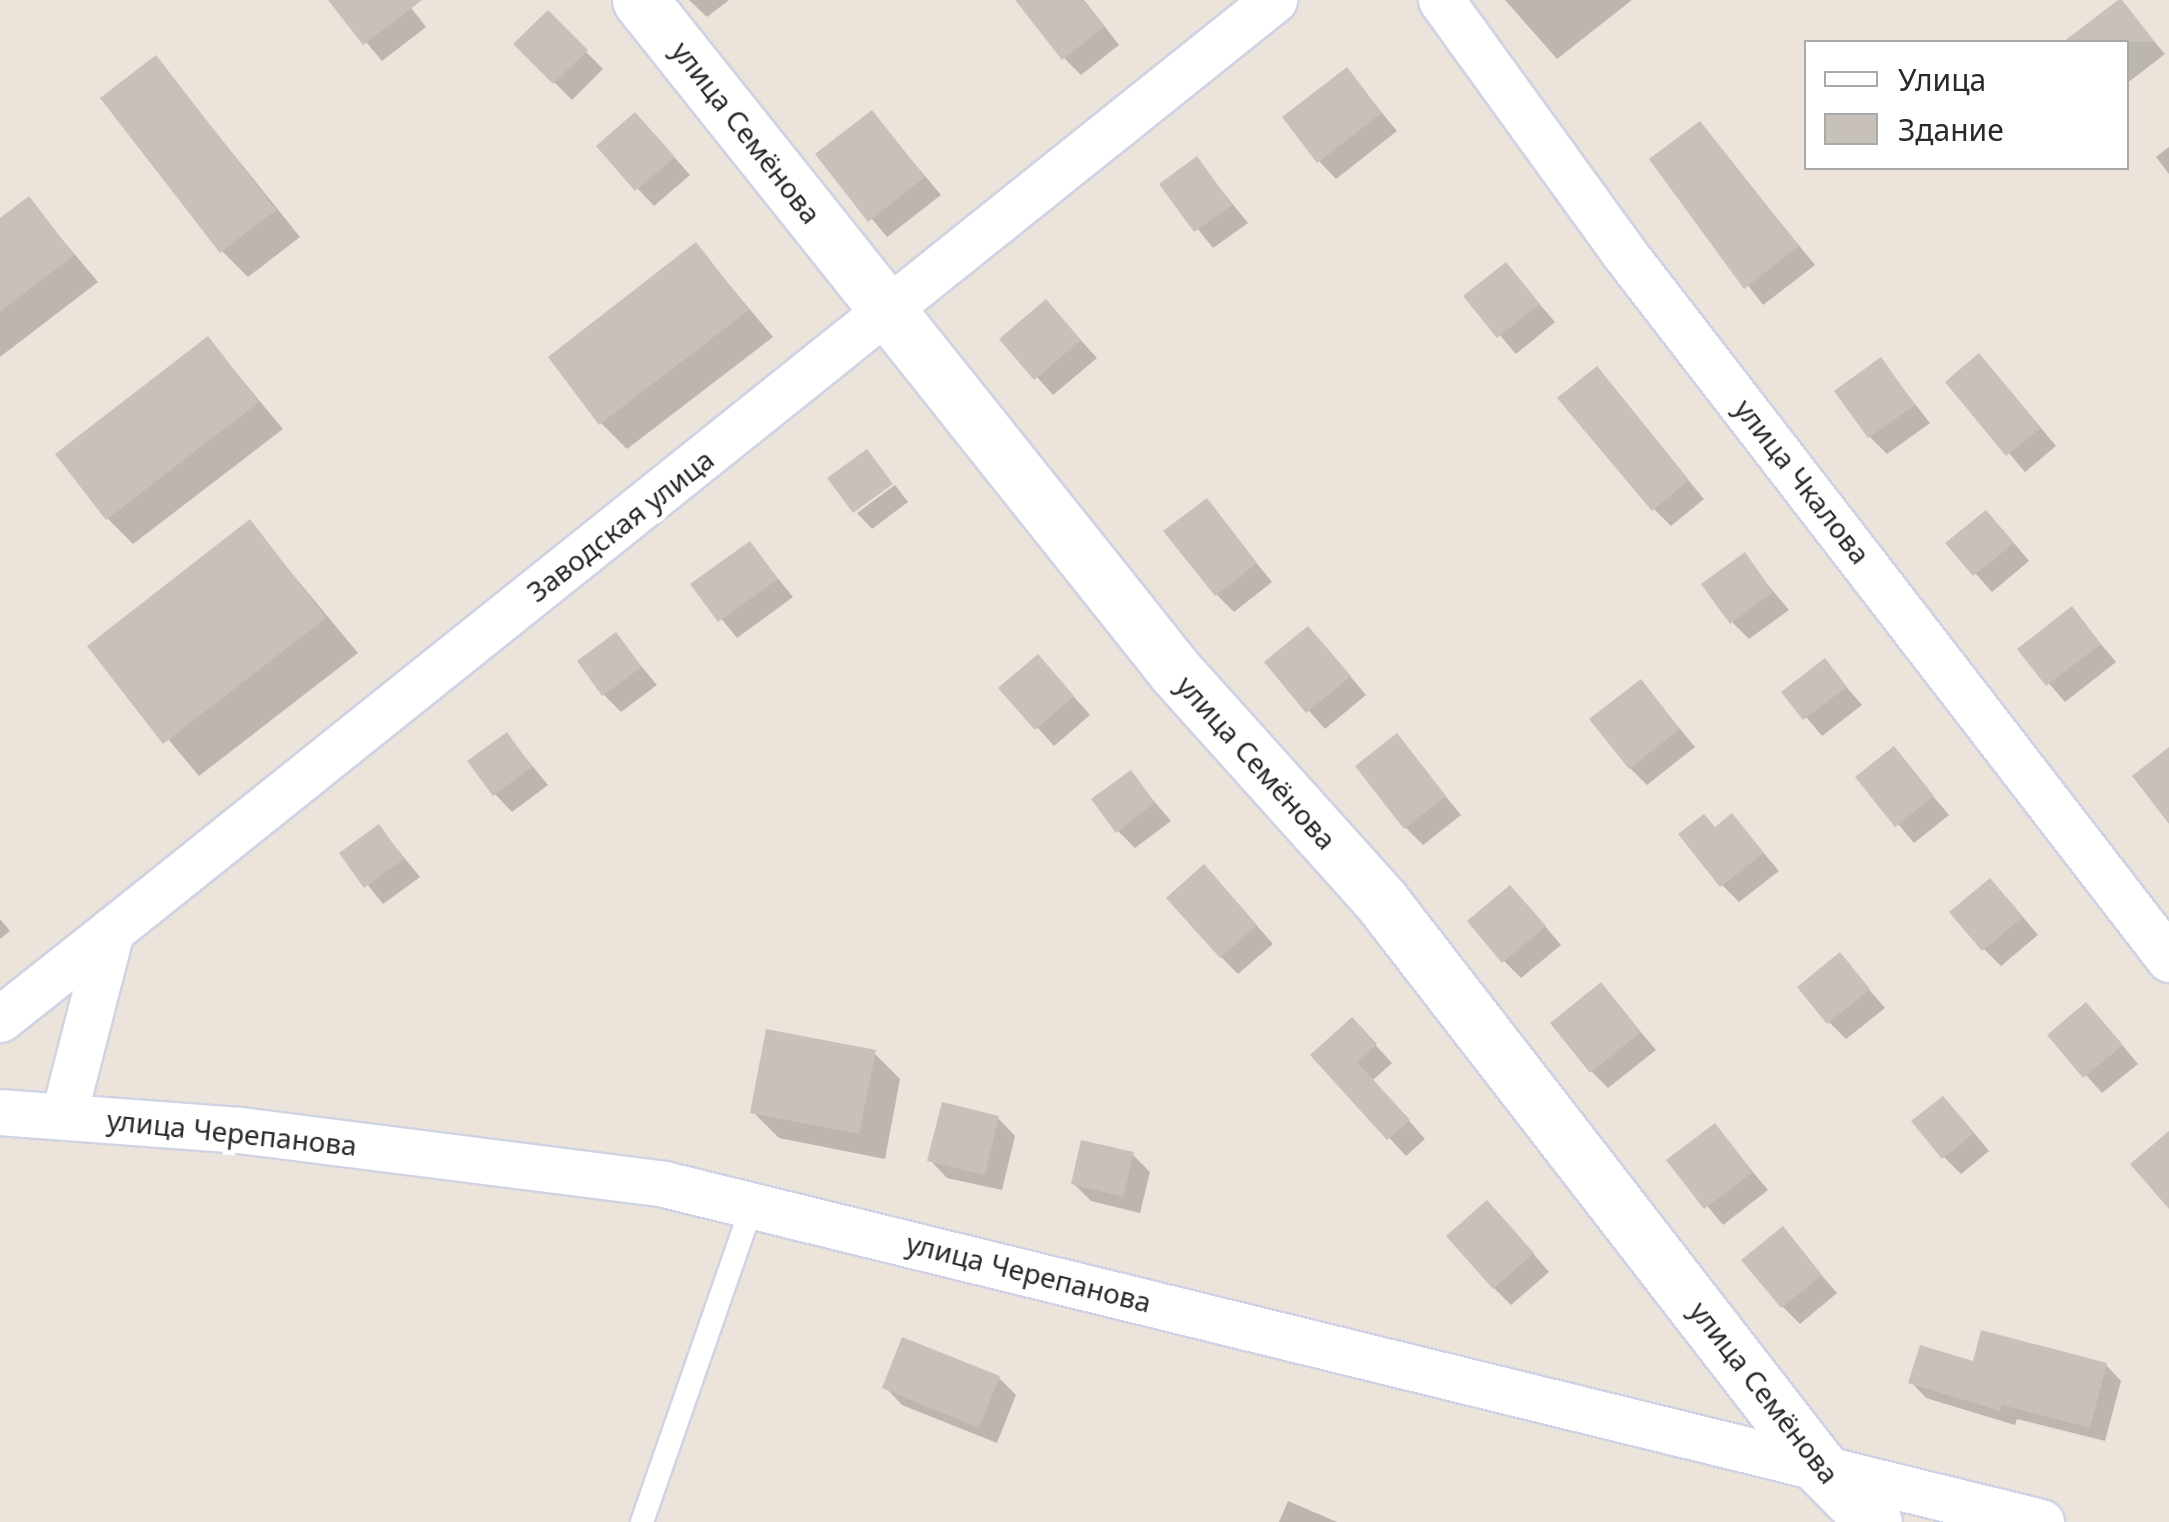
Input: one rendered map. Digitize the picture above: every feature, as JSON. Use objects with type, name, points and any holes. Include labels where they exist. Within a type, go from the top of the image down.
[{"type":"street","name":"улица Семёнова","points":[[640,0],[1175,670],[1382,902],[1819,1466],[1874,1522]]},
{"type":"street","name":"Заводская улица","points":[[0,1019],[1274,0]]},
{"type":"street","name":"улица Чкалова","points":[[1441,0],[1624,253],[2169,959]]},
{"type":"street","points":[[64,1114],[112,930]]},
{"type":"street","name":"улица Черепанова","points":[[0,1112],[64,1114],[606,1177],[753,1203],[2041,1522]]},
{"type":"lane","points":[[642,1522],[753,1203]]},
{"type":"building","points":[[328,0],[422,0],[363,45]]},
{"type":"building","points":[[1015,0],[1083,0],[1104,27],[1062,60]]},
{"type":"building","points":[[2122,0],[2155,42],[2066,40]]},
{"type":"building","points":[[548,10],[588,50],[553,84],[513,44]]},
{"type":"building","points":[[156,55],[276,210],[220,253],[100,98]]},
{"type":"building","points":[[1347,67],[1382,113],[1317,163],[1282,117]]},
{"type":"building","points":[[872,110],[925,177],[868,222],[815,154]]},
{"type":"building","points":[[635,112],[675,157],[635,191],[596,146]]},
{"type":"building","points":[[1700,121],[1799,246],[1744,289],[1649,159]]},
{"type":"building","points":[[1197,156],[1232,205],[1194,232],[1159,184]]},
{"type":"building","points":[[29,196],[74,255],[0,312],[0,218]]},
{"type":"building","points":[[696,242],[749,310],[599,425],[548,357]]},
{"type":"building","points":[[1506,262],[1540,304],[1497,338],[1463,296]]},
{"type":"building","points":[[1046,299],[1081,340],[1034,380],[999,339]]},
{"type":"building","points":[[208,336],[259,402],[106,520],[55,454]]},
{"type":"building","points":[[1979,353],[2041,428],[2006,456],[1945,382]]},
{"type":"building","points":[[1881,357],[1915,405],[1868,438],[1834,391]]},
{"type":"building","points":[[1597,366],[1689,480],[1652,511],[1557,398]]},
{"type":"building","points":[[867,449],[893,484],[853,513],[827,478]]},
{"type":"building","points":[[1207,498],[1257,563],[1215,596],[1163,531]]},
{"type":"building","points":[[1986,510],[2014,543],[1973,576],[1945,543]]},
{"type":"building","points":[[250,519],[326,618],[163,744],[87,646]]},
{"type":"building","points":[[750,541],[778,579],[718,622],[690,584]]},
{"type":"building","points":[[1745,552],[1773,592],[1730,624],[1701,584]]},
{"type":"building","points":[[2072,606],[2101,644],[2046,686],[2017,649]]},
{"type":"building","points":[[1308,626],[1351,676],[1306,713],[1264,662]]},
{"type":"building","points":[[616,632],[642,667],[602,696],[577,661]]},
{"type":"building","points":[[1038,654],[1074,696],[1035,730],[998,688]]},
{"type":"building","points":[[1825,658],[1847,687],[1803,720],[1781,692]]},
{"type":"building","points":[[1641,679],[1680,729],[1629,769],[1589,719]]},
{"type":"building","points":[[507,732],[532,767],[493,796],[467,761]]},
{"type":"building","points":[[1397,733],[1446,796],[1404,829],[1355,766]]},
{"type":"building","points":[[1894,746],[1934,796],[1895,827],[1855,777]]},
{"type":"building","points":[[2169,747],[2169,824],[2132,776]]},
{"type":"building","points":[[1131,770],[1155,803],[1116,833],[1091,799]]},
{"type":"building","points":[[1732,813],[1764,853],[1720,887],[1678,834],[1704,814],[1715,827]]},
{"type":"building","points":[[379,824],[404,859],[364,888],[339,853]]},
{"type":"building","points":[[1204,864],[1257,925],[1220,958],[1166,898]]},
{"type":"building","points":[[1990,878],[2023,917],[1982,951],[1949,912]]},
{"type":"building","points":[[1510,885],[1546,926],[1502,963],[1467,921]]},
{"type":"building","points":[[1840,952],[1870,989],[1827,1024],[1797,987]]},
{"type":"building","points":[[1601,982],[1641,1032],[1590,1073],[1550,1023]]},
{"type":"building","points":[[2086,1002],[2123,1045],[2083,1078],[2047,1035]]},
{"type":"building","points":[[1352,1017],[1377,1044],[1357,1062],[1410,1120],[1387,1140],[1310,1055]]},
{"type":"building","points":[[766,1029],[876,1050],[859,1134],[750,1113]]},
{"type":"building","points":[[1943,1096],[1974,1133],[1942,1159],[1911,1121]]},
{"type":"building","points":[[942,1102],[999,1116],[985,1175],[927,1161]]},
{"type":"building","points":[[1715,1123],[1753,1172],[1704,1209],[1666,1160]]},
{"type":"building","points":[[2169,1131],[2169,1209],[2130,1164]]},
{"type":"building","points":[[1081,1140],[1134,1152],[1123,1197],[1071,1184]]},
{"type":"building","points":[[1487,1200],[1534,1253],[1493,1289],[1446,1236]]},
{"type":"building","points":[[1783,1226],[1822,1275],[1781,1308],[1741,1260]]},
{"type":"building","points":[[1981,1330],[2107,1363],[2090,1428],[2002,1405],[2000,1411],[1908,1383],[1920,1345],[1973,1361]]},
{"type":"building","points":[[902,1337],[1000,1376],[979,1428],[882,1388]]}]
